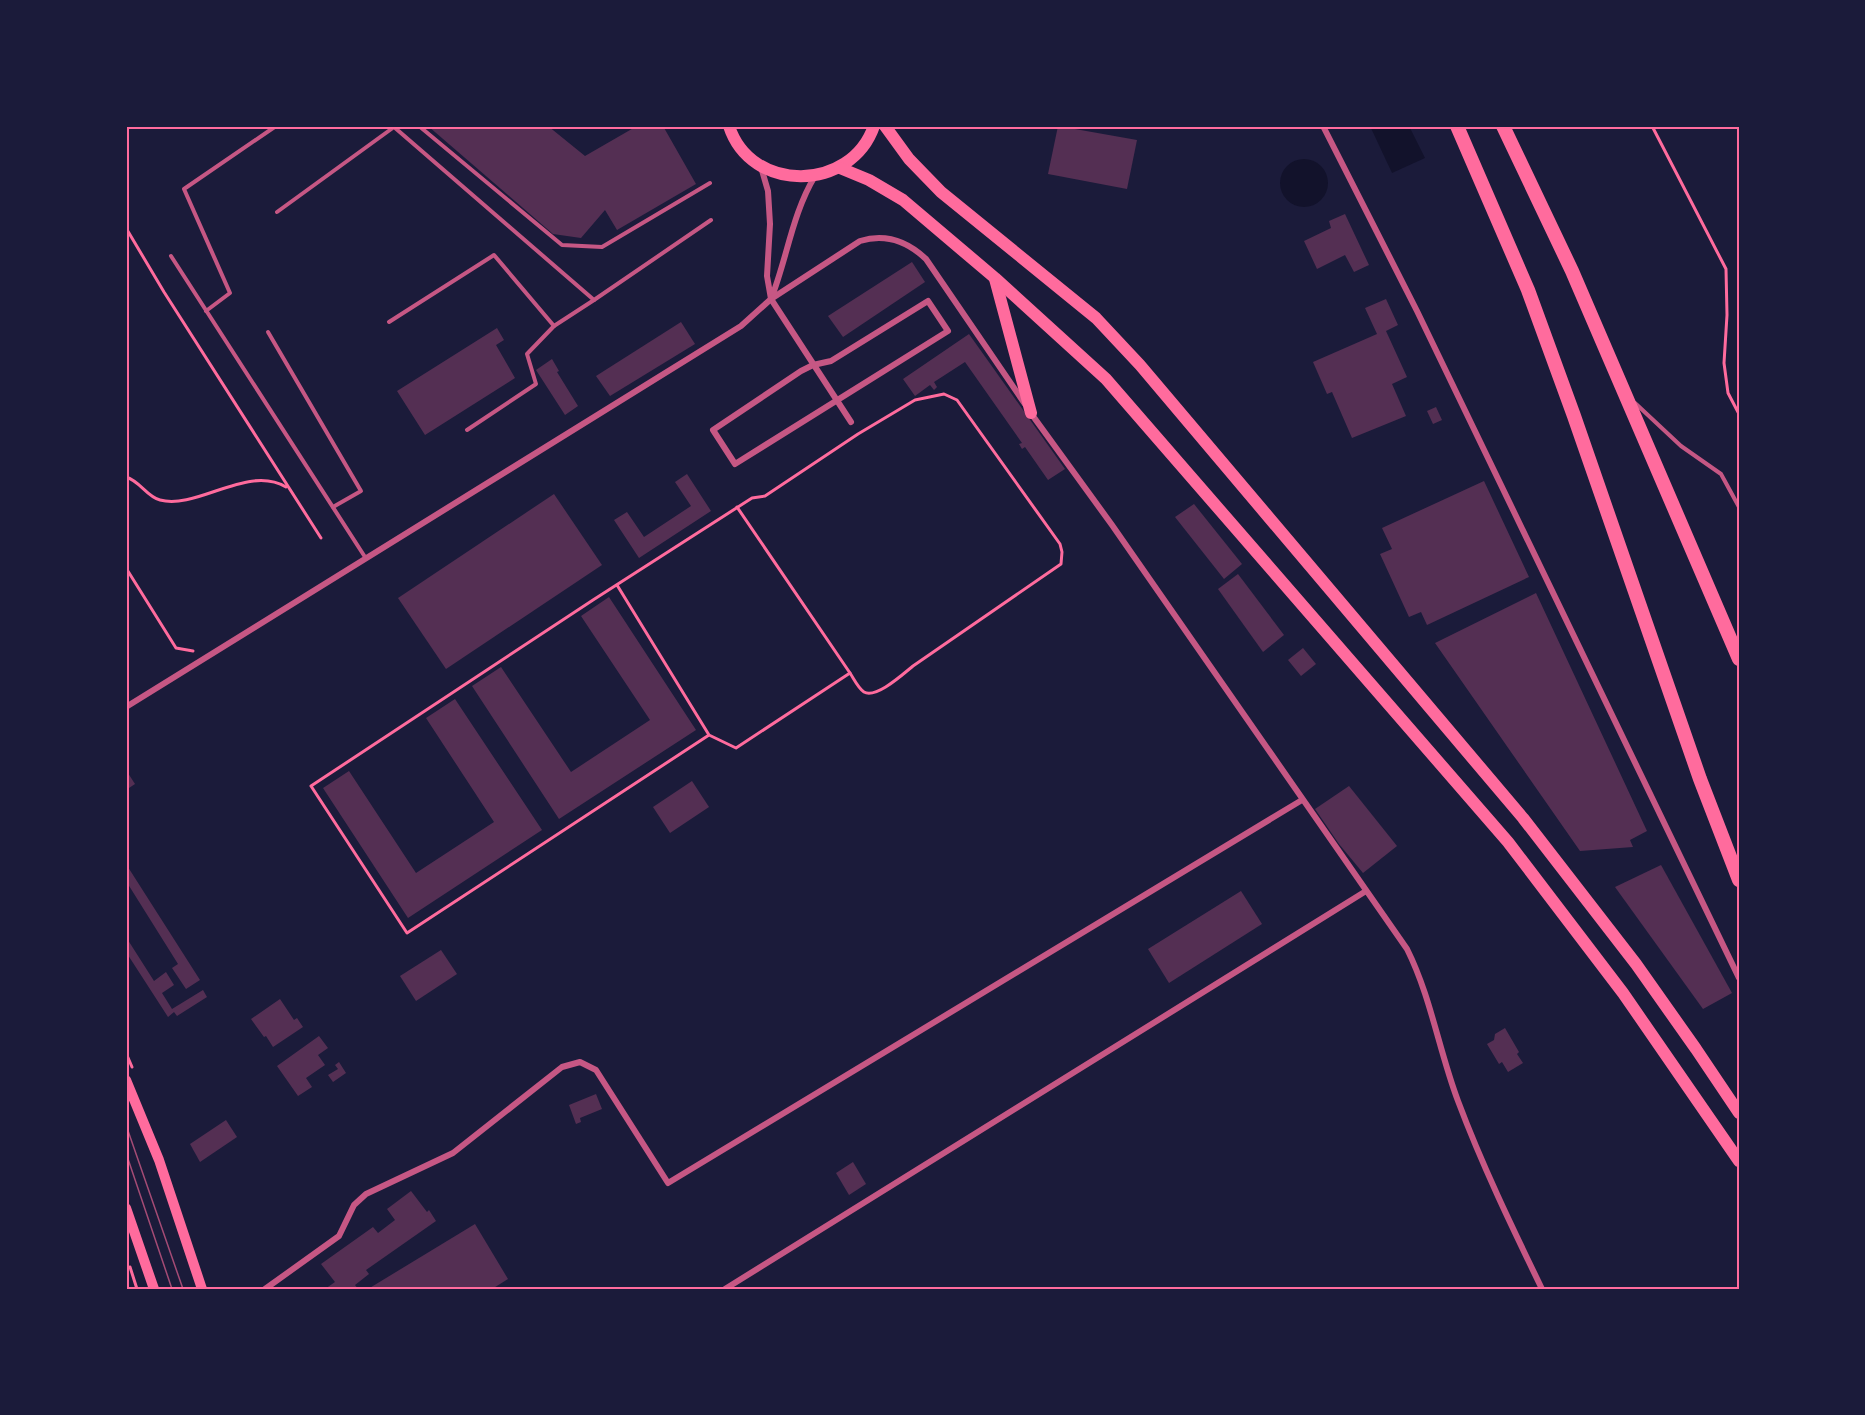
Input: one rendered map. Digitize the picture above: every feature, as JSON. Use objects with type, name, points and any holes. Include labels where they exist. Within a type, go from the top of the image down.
[{"type":"highway","points":[[1458,126],[1535,311],[1574,416],[1700,779],[1739,880]]},
{"type":"highway","points":[[1503,126],[1572,271],[1739,659]]},
{"type":"highway","points":[[1724,625],[1739,645]]},
{"type":"main road","points":[[729,126],[738,145],[748,157],[778,174],[796,177],[815,176],[840,168],[858,154],[871,136],[874,126]]},
{"type":"main road","points":[[885,126],[909,159],[941,192],[1096,318],[1140,365],[1523,818],[1636,964],[1739,1113]]},
{"type":"main road","points":[[840,168],[870,180],[903,200],[995,278],[1106,379],[1508,842],[1623,993],[1739,1161]]},
{"type":"main road","points":[[995,278],[1031,413]]},
{"type":"main road","points":[[126,1080],[159,1161],[202,1289]]},
{"type":"main road","points":[[126,1208],[153,1289]]},
{"type":"street","points":[[1323,126],[1417,310],[1739,978]]},
{"type":"street","points":[[761,166],[768,191],[770,224],[767,276],[771,299],[850,422]]},
{"type":"street","points":[[771,299],[782,273],[792,229],[806,191],[815,176]]},
{"type":"street","points":[[126,707],[741,326],[771,299],[860,241],[872,237],[901,241],[915,248],[926,259],[1031,413],[1112,525],[1407,949],[1418,972],[1457,1099],[1542,1289]]},
{"type":"street","points":[[928,301],[948,331],[735,464],[712,430],[813,365],[831,361],[928,301]]},
{"type":"street","points":[[265,1289],[339,1236],[354,1206],[366,1194],[453,1153],[562,1067],[580,1062],[596,1070],[668,1183],[1302,800]]},
{"type":"street","points":[[725,1289],[1366,891]]},
{"type":"lane","points":[[206,311],[230,293],[184,189],[276,126]]},
{"type":"lane","points":[[419,126],[562,245],[602,247],[710,183]]},
{"type":"lane","points":[[277,212],[394,127],[594,300]]},
{"type":"lane","points":[[467,430],[536,384],[527,354],[554,326],[711,220]]},
{"type":"lane","points":[[389,322],[494,255],[554,326]]},
{"type":"lane","points":[[171,256],[365,557]]},
{"type":"lane","points":[[268,332],[361,491],[333,507]]},
{"type":"lane","points":[[1624,393],[1681,446],[1721,474],[1739,507]]},
{"type":"path","points":[[1652,126],[1726,269],[1727,315],[1724,363],[1728,393],[1739,414]]},
{"type":"path","points":[[126,228],[164,292],[321,538]]},
{"type":"path","points":[[709,735],[407,933],[311,786],[737,507],[752,498],[765,496],[858,434],[915,400],[944,394],[957,400],[1060,544],[1062,552],[1060,564],[889,685],[867,693],[862,691],[737,507]]},
{"type":"path","points":[[126,477],[160,500],[181,500],[261,480],[277,482],[290,490]]},
{"type":"path","points":[[126,568],[176,648],[192,650],[201,660]]},
{"type":"path","points":[[617,585],[709,735],[736,748],[850,673]]},
{"type":"path","points":[[129,1263],[137,1289]]},
{"type":"shaded area","points":[[1370,126],[1409,126],[1425,158],[1392,173]]},
{"type":"shaded area","points":[[1304,159],[1321,166],[1328,183],[1321,200],[1304,207],[1287,200],[1280,183],[1287,166]]},
{"type":"building","points":[[428,126],[548,126],[585,156],[637,126],[663,126],[696,184],[617,230],[605,210],[581,238],[553,234]]},
{"type":"building","points":[[1058,126],[1137,140],[1127,189],[1048,174]]},
{"type":"building","points":[[1345,214],[1369,265],[1354,272],[1345,255],[1317,269],[1304,241],[1331,228],[1329,221]]},
{"type":"building","points":[[912,262],[925,282],[843,337],[828,316]]},
{"type":"building","points":[[1386,299],[1398,325],[1386,331],[1407,377],[1392,384],[1406,416],[1352,438],[1332,392],[1327,394],[1313,362],[1377,334],[1365,308]]},
{"type":"building","points":[[681,322],[695,344],[610,396],[596,376]]},
{"type":"building","points":[[497,328],[504,340],[496,345],[515,378],[425,435],[397,391]]},
{"type":"building","points":[[969,334],[1065,469],[1048,480],[1025,447],[1022,449],[1019,444],[1022,443],[965,362],[934,382],[937,387],[934,390],[930,385],[915,396],[903,379]]},
{"type":"building","points":[[552,359],[559,371],[557,372],[578,406],[565,415],[536,370]]},
{"type":"building","points":[[1436,407],[1442,420],[1433,424],[1427,411]]},
{"type":"building","points":[[687,474],[711,511],[639,558],[614,520],[627,512],[644,537],[691,506],[675,482]]},
{"type":"building","points":[[1484,481],[1529,577],[1427,625],[1421,612],[1409,617],[1380,554],[1392,549],[1382,528]]},
{"type":"building","points":[[554,494],[602,565],[446,669],[398,598]]},
{"type":"building","points":[[1194,504],[1242,564],[1224,579],[1175,517]]},
{"type":"building","points":[[1238,574],[1284,635],[1263,652],[1218,589]]},
{"type":"building","points":[[1536,593],[1647,831],[1630,840],[1633,847],[1580,851],[1435,643]]},
{"type":"building","points":[[609,597],[696,730],[559,819],[472,686],[501,667],[571,772],[650,720],[581,616]]},
{"type":"building","points":[[1303,648],[1316,664],[1301,676],[1288,660]]},
{"type":"building","points":[[455,699],[542,830],[408,918],[323,788],[349,771],[416,873],[494,822],[426,718]]},
{"type":"building","points":[[126,770],[135,784],[126,790]]},
{"type":"building","points":[[692,781],[709,807],[670,833],[653,807]]},
{"type":"building","points":[[1349,786],[1397,846],[1363,873],[1315,809]]},
{"type":"building","points":[[126,864],[200,980],[186,989],[172,968],[178,964],[126,881]]},
{"type":"building","points":[[1661,865],[1732,993],[1703,1009],[1615,887]]},
{"type":"building","points":[[1241,891],[1262,924],[1169,983],[1148,949]]},
{"type":"building","points":[[126,937],[154,981],[166,972],[174,985],[162,993],[172,1009],[203,990],[207,997],[177,1016],[174,1012],[168,1017],[126,952]]},
{"type":"building","points":[[441,950],[457,974],[416,1001],[400,976]]},
{"type":"building","points":[[280,999],[294,1020],[297,1018],[303,1027],[273,1047],[251,1019]]},
{"type":"building","points":[[1505,1028],[1523,1063],[1508,1072],[1502,1062],[1499,1064],[1487,1044],[1494,1040],[1495,1034]]},
{"type":"building","points":[[319,1036],[328,1048],[318,1055],[325,1065],[306,1078],[312,1087],[298,1096],[277,1066]]},
{"type":"building","points":[[339,1062],[346,1073],[333,1082],[328,1075],[338,1069],[335,1065]]},
{"type":"building","points":[[596,1094],[602,1109],[580,1118],[581,1122],[576,1124],[569,1105]]},
{"type":"building","points":[[226,1120],[237,1137],[200,1162],[190,1144]]},
{"type":"building","points":[[853,1162],[866,1184],[849,1195],[836,1173]]},
{"type":"building","points":[[411,1191],[436,1221],[366,1270],[369,1274],[355,1285],[358,1289],[325,1289],[335,1282],[321,1264],[373,1227],[378,1233],[395,1220],[387,1209]]},
{"type":"building","points":[[475,1224],[508,1279],[492,1289],[368,1289]]},
{"type":"tram line","points":[[126,1125],[183,1289]]},
{"type":"tram line","points":[[126,1153],[172,1289]]}]
